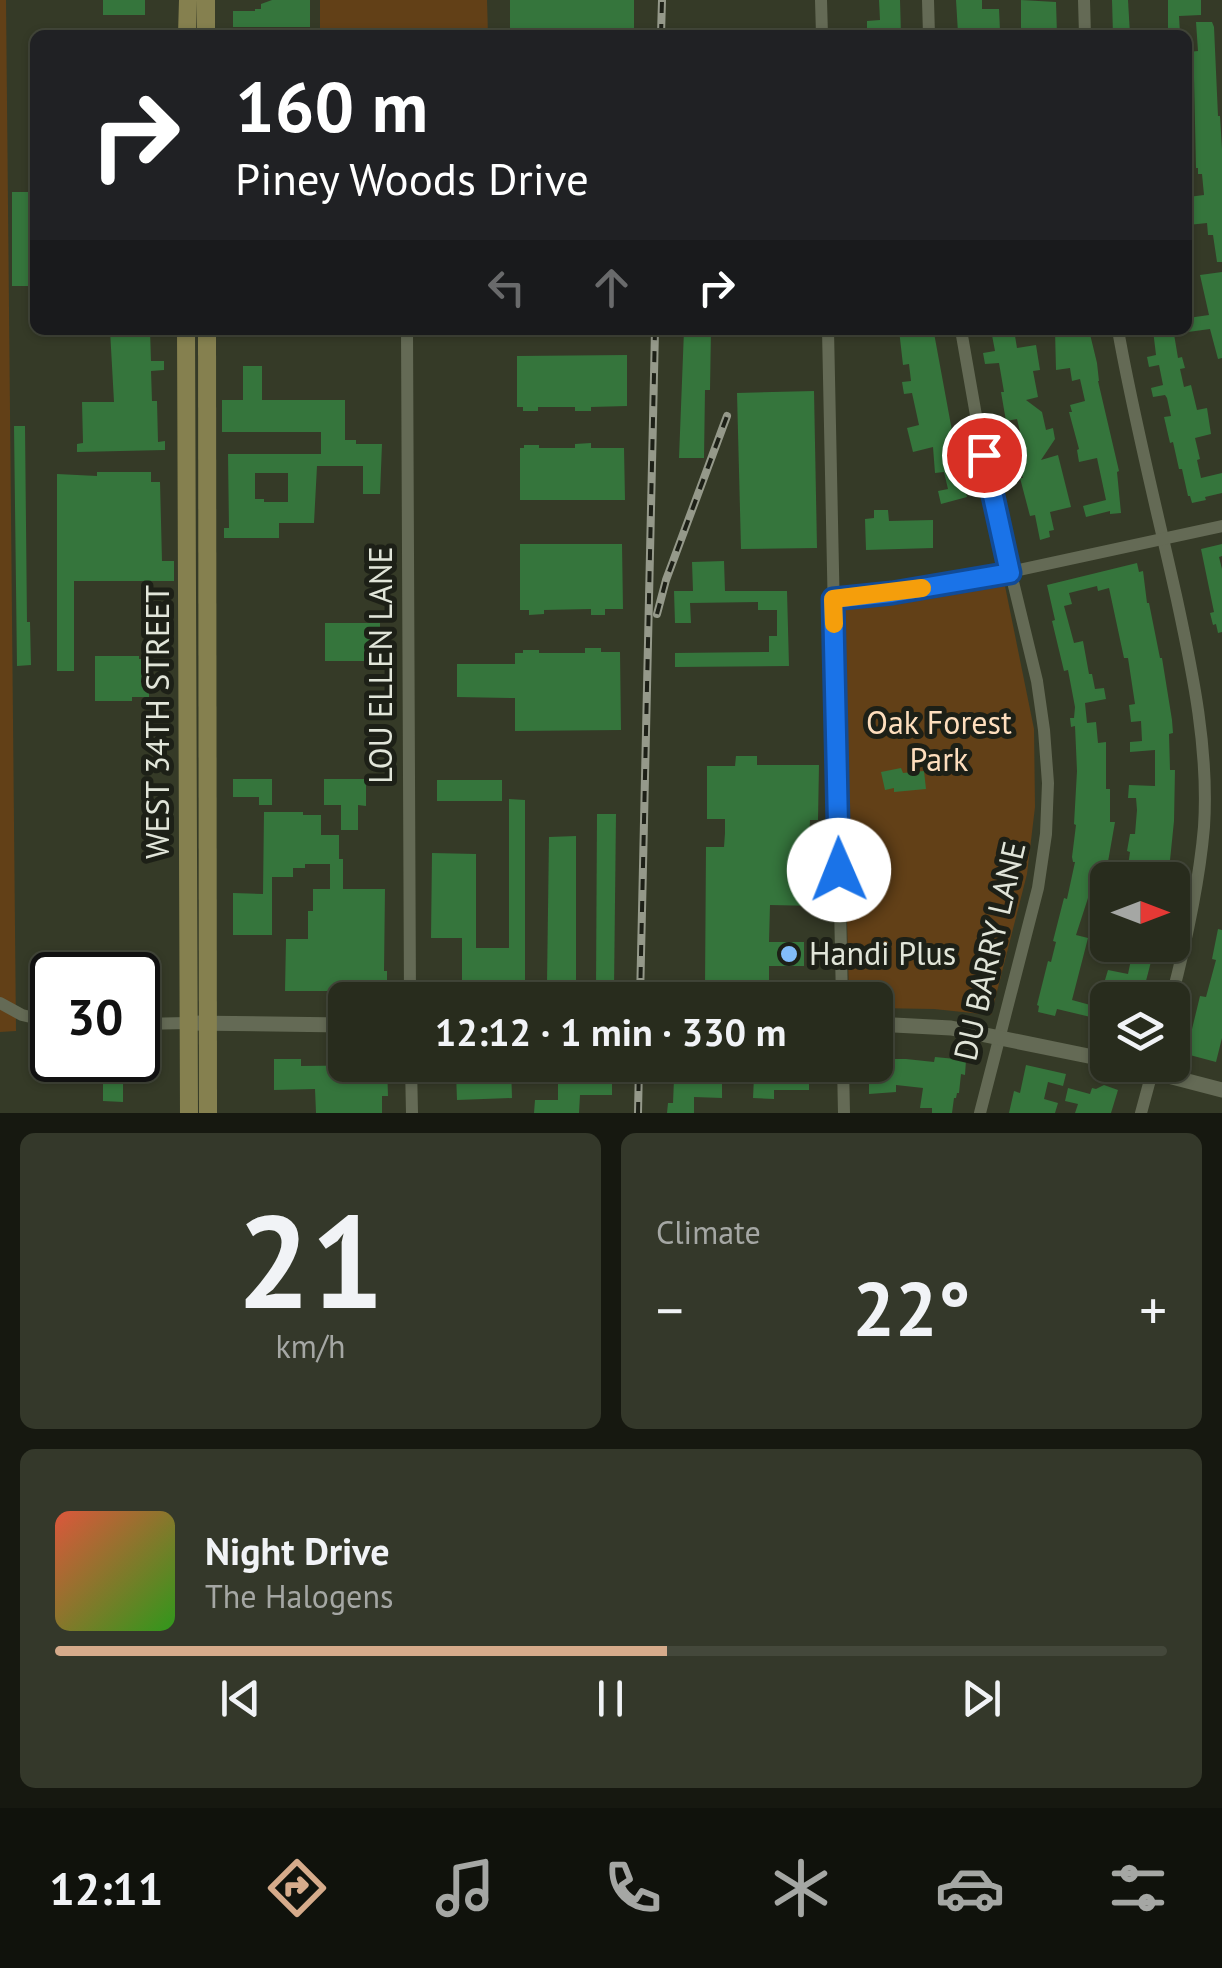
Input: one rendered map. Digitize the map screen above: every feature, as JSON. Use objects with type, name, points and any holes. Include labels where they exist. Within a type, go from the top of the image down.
[{"type":"main road","points":[[187,30],[188,0]]},
{"type":"main road","points":[[206,0],[206,30]]},
{"type":"main road","name":"WEST 34TH STREET","points":[[186,335],[197,514]]},
{"type":"main road","name":"WEST 34TH STREET","points":[[189,1113],[197,1023],[197,514],[207,335]]},
{"type":"main road","points":[[186,370],[207,370]]},
{"type":"main road","name":"WEST 34TH STREET","points":[[197,1023],[208,1113]]},
{"type":"street","points":[[821,0],[822,30]]},
{"type":"street","points":[[928,0],[929,30]]},
{"type":"street","points":[[1084,0],[1085,30]]},
{"type":"street","name":"LOU ELLEN LANE","points":[[406,335],[410,982]]},
{"type":"street","points":[[828,335],[842,982]]},
{"type":"street","name":"DU BARRY LANE","points":[[962,335],[1010,573],[1037,681],[1048,782],[1038,888],[980,1113]]},
{"type":"street","points":[[1119,335],[1188,651],[1204,776],[1198,877],[1176,982]]},
{"type":"street","points":[[833,599],[1010,573],[1222,526]]},
{"type":"street","points":[[0,1003],[30,1017]]},
{"type":"street","points":[[160,1024],[328,1024]]},
{"type":"street","points":[[893,1025],[951,1028],[1090,1056]]},
{"type":"street","points":[[1190,1080],[1222,1090]]},
{"type":"street","points":[[411,1082],[412,1113]]},
{"type":"street","points":[[843,1082],[844,1113]]},
{"type":"street","points":[[1142,1113],[1150,1082]]},
{"type":"green space","points":[[0,0],[6,0],[16,1031],[0,1032]]},
{"type":"green space","points":[[320,0],[487,0],[488,30],[320,30]]},
{"type":"green space","name":"Oak Forest Park","points":[[1005,586],[1034,729],[1035,807],[1027,874],[991,1015],[893,1008],[893,982],[849,982],[839,616],[844,609]]},
{"type":"building","points":[[103,0],[145,0],[145,15],[103,15]]},
{"type":"building","points":[[272,0],[310,0],[310,27],[233,27],[233,11],[255,11]]},
{"type":"building","points":[[510,0],[634,0],[634,30],[510,30]]},
{"type":"building","points":[[879,0],[900,0],[901,30],[867,30],[867,21],[880,20]]},
{"type":"building","points":[[956,0],[982,0],[982,9],[999,9],[1000,30],[958,30]]},
{"type":"building","points":[[1021,0],[1056,2],[1057,30],[1021,30]]},
{"type":"building","points":[[1112,0],[1128,0],[1130,30],[1113,30]]},
{"type":"building","points":[[1168,0],[1201,0],[1201,15],[1179,16],[1180,30],[1168,30]]},
{"type":"building","points":[[1196,22],[1212,22],[1222,149],[1222,262],[1217,262],[1207,223],[1192,225],[1192,196],[1204,195],[1202,174],[1196,168],[1192,78],[1192,52],[1198,51]]},
{"type":"building","points":[[12,192],[30,192],[30,286],[12,286]]},
{"type":"building","points":[[1222,272],[1222,358],[1218,359],[1210,329],[1192,331],[1192,317],[1209,315],[1200,275]]},
{"type":"building","points":[[110,335],[150,335],[151,361],[164,361],[164,370],[151,371],[152,401],[157,401],[158,442],[165,441],[165,450],[77,452],[77,444],[83,443],[82,402],[114,402]]},
{"type":"building","points":[[684,335],[711,335],[704,458],[679,458]]},
{"type":"building","points":[[900,335],[934,335],[957,478],[962,477],[967,497],[941,504],[938,491],[948,489],[944,472],[935,473],[933,447],[913,452],[907,428],[919,425],[912,393],[904,394],[902,382],[911,381],[909,364],[903,365]]},
{"type":"building","points":[[992,335],[1015,335],[1017,348],[1036,345],[1040,370],[1033,371],[1038,397],[1026,400],[1042,412],[1046,430],[1053,428],[1055,439],[1041,460],[1058,455],[1071,507],[1050,512],[1054,530],[1049,531],[1050,537],[1040,540],[1013,448],[1023,446],[1017,419],[1006,421],[999,363],[985,364],[983,353],[995,351]]},
{"type":"building","points":[[1055,335],[1090,335],[1119,471],[1121,513],[1110,511],[1086,517],[1083,506],[1106,500],[1097,458],[1079,462],[1069,412],[1070,405],[1085,401],[1080,379],[1072,381],[1070,368],[1056,370]]},
{"type":"building","points":[[1154,335],[1174,335],[1178,358],[1182,357],[1185,368],[1180,369],[1184,387],[1191,385],[1197,410],[1207,408],[1211,434],[1195,438],[1200,459],[1197,460],[1201,478],[1222,473],[1222,493],[1205,497],[1206,500],[1192,503],[1188,496],[1164,417],[1171,416],[1167,398],[1153,397],[1151,388],[1163,385],[1159,365],[1149,367],[1147,357],[1156,355]]},
{"type":"building","points":[[627,355],[627,406],[591,407],[591,411],[538,407],[538,411],[523,411],[523,407],[517,407],[517,356]]},
{"type":"building","points":[[243,366],[262,366],[262,400],[345,400],[345,440],[382,444],[380,494],[363,494],[363,466],[317,466],[314,523],[279,523],[279,538],[224,538],[224,528],[229,528],[228,454],[321,454],[321,432],[222,432],[222,400],[243,400]],"holes":[[[255,473],[288,473],[288,502],[255,499]]]},
{"type":"building","points":[[814,391],[817,548],[741,549],[737,393]]},
{"type":"building","points":[[14,426],[25,426],[31,665],[17,666]]},
{"type":"building","points":[[591,443],[591,448],[624,448],[625,500],[520,500],[520,448],[575,448],[575,444]]},
{"type":"building","points":[[97,472],[151,472],[151,482],[160,482],[162,561],[174,561],[174,581],[74,581],[74,671],[57,671],[57,474],[97,476]]},
{"type":"building","points":[[874,510],[888,510],[889,521],[933,520],[933,548],[866,550],[865,519],[874,518]]},
{"type":"building","points":[[520,544],[622,544],[623,609],[605,609],[605,615],[591,615],[591,609],[544,610],[544,614],[529,615],[529,610],[520,610]]},
{"type":"building","points":[[1222,544],[1222,632],[1218,633],[1210,613],[1214,612],[1201,549]]},
{"type":"building","points":[[724,561],[725,591],[787,591],[789,666],[675,667],[675,653],[769,652],[769,636],[777,636],[777,610],[758,610],[758,602],[690,603],[691,623],[675,623],[674,591],[693,591],[692,562]]},
{"type":"building","points":[[1137,563],[1139,572],[1143,571],[1172,720],[1170,770],[1175,770],[1170,862],[1129,862],[1127,851],[1130,834],[1135,834],[1137,810],[1136,798],[1128,798],[1129,785],[1155,786],[1155,750],[1130,752],[1130,742],[1142,741],[1141,721],[1131,722],[1129,705],[1135,704],[1128,658],[1124,658],[1109,588],[1098,591],[1097,586],[1069,593],[1072,604],[1064,606],[1074,643],[1083,641],[1095,689],[1104,688],[1106,699],[1085,703],[1087,723],[1096,722],[1098,743],[1106,742],[1106,789],[1110,789],[1110,822],[1115,822],[1108,862],[1090,862],[1090,898],[1076,935],[1088,938],[1072,1000],[1090,1005],[1090,1017],[1057,1009],[1055,1016],[1038,1012],[1037,1005],[1048,961],[1051,962],[1064,898],[1067,899],[1075,862],[1072,857],[1076,825],[1075,726],[1071,727],[1070,718],[1074,718],[1075,707],[1052,621],[1055,620],[1047,585]]},
{"type":"building","points":[[325,623],[380,623],[380,661],[325,661]]},
{"type":"building","points":[[585,648],[620,652],[621,730],[515,731],[515,698],[457,697],[457,664],[515,664],[515,653],[523,650],[585,653]]},
{"type":"building","points":[[95,656],[149,659],[149,697],[95,701]]},
{"type":"building","points":[[736,756],[757,756],[757,765],[819,765],[818,820],[810,820],[809,848],[818,848],[817,906],[770,905],[769,942],[804,942],[804,966],[769,966],[769,982],[705,982],[706,847],[724,847],[725,833],[725,819],[707,819],[707,766],[735,766]]},
{"type":"building","points":[[901,768],[903,773],[924,771],[926,789],[885,790],[881,772]]},
{"type":"building","points":[[233,779],[272,779],[272,805],[259,805],[259,797],[233,797]]},
{"type":"building","points":[[324,779],[366,779],[366,806],[358,805],[358,830],[341,830],[341,805],[324,805]]},
{"type":"building","points":[[437,780],[502,780],[502,801],[437,801]]},
{"type":"building","points":[[509,799],[525,800],[525,982],[462,982],[462,938],[431,938],[432,853],[476,854],[476,948],[509,948]]},
{"type":"building","points":[[264,812],[321,815],[321,835],[339,835],[343,889],[385,889],[387,982],[328,982],[328,991],[285,991],[286,939],[308,939],[313,889],[330,889],[330,864],[305,864],[305,868],[293,868],[293,877],[272,877],[272,935],[233,935],[233,893],[263,894]]},
{"type":"building","points":[[597,814],[616,814],[614,982],[596,982]]},
{"type":"building","points":[[576,836],[576,982],[547,982],[549,837]]},
{"type":"building","points":[[1218,929],[1222,930],[1222,1038],[1216,1062],[1190,1055],[1200,996],[1206,997],[1216,960],[1212,959]]},
{"type":"building","points":[[1130,962],[1151,962],[1146,982],[1105,980],[1108,970],[1128,974]]},
{"type":"building","points":[[935,1057],[966,1060],[952,1113],[932,1113],[932,1108],[920,1108],[923,1088],[896,1085],[896,1092],[869,1094],[869,1082],[893,1082],[893,1059],[934,1062]]},
{"type":"building","points":[[274,1059],[301,1059],[301,1066],[328,1066],[328,1082],[388,1082],[388,1096],[382,1096],[382,1113],[316,1113],[315,1089],[274,1090]]},
{"type":"building","points":[[1026,1065],[1066,1074],[1063,1086],[1048,1082],[1044,1099],[1058,1103],[1055,1113],[1009,1113],[1014,1091],[1020,1093]]},
{"type":"building","points":[[123,1082],[123,1102],[103,1101],[103,1083],[79,1083]]},
{"type":"building","points":[[456,1082],[512,1082],[512,1098],[457,1100]]},
{"type":"building","points":[[558,1082],[612,1082],[612,1095],[580,1095],[579,1113],[534,1113],[535,1100],[558,1100]]},
{"type":"building","points":[[674,1082],[722,1082],[722,1098],[694,1097],[694,1113],[667,1113],[668,1103],[673,1103]]},
{"type":"building","points":[[754,1082],[809,1082],[809,1090],[774,1090],[774,1099],[753,1098]]},
{"type":"building","points":[[1104,1085],[1118,1090],[1111,1113],[1075,1113],[1078,1104],[1065,1101],[1068,1088],[1090,1094],[1092,1088]]},
{"type":"railway","points":[[661,30],[662,0]]},
{"type":"railway","points":[[640,982],[655,335]]},
{"type":"railway","points":[[657,614],[727,416]]},
{"type":"railway","points":[[638,1113],[639,1082]]},
{"type":"slow traffic","points":[[834,624],[833,599],[922,588]]},
{"type":"place","name":"Handi Plus","points":[[789,954]]},
{"type":"route","points":[[839,870],[833,599],[1010,573],[984,455]]}]
